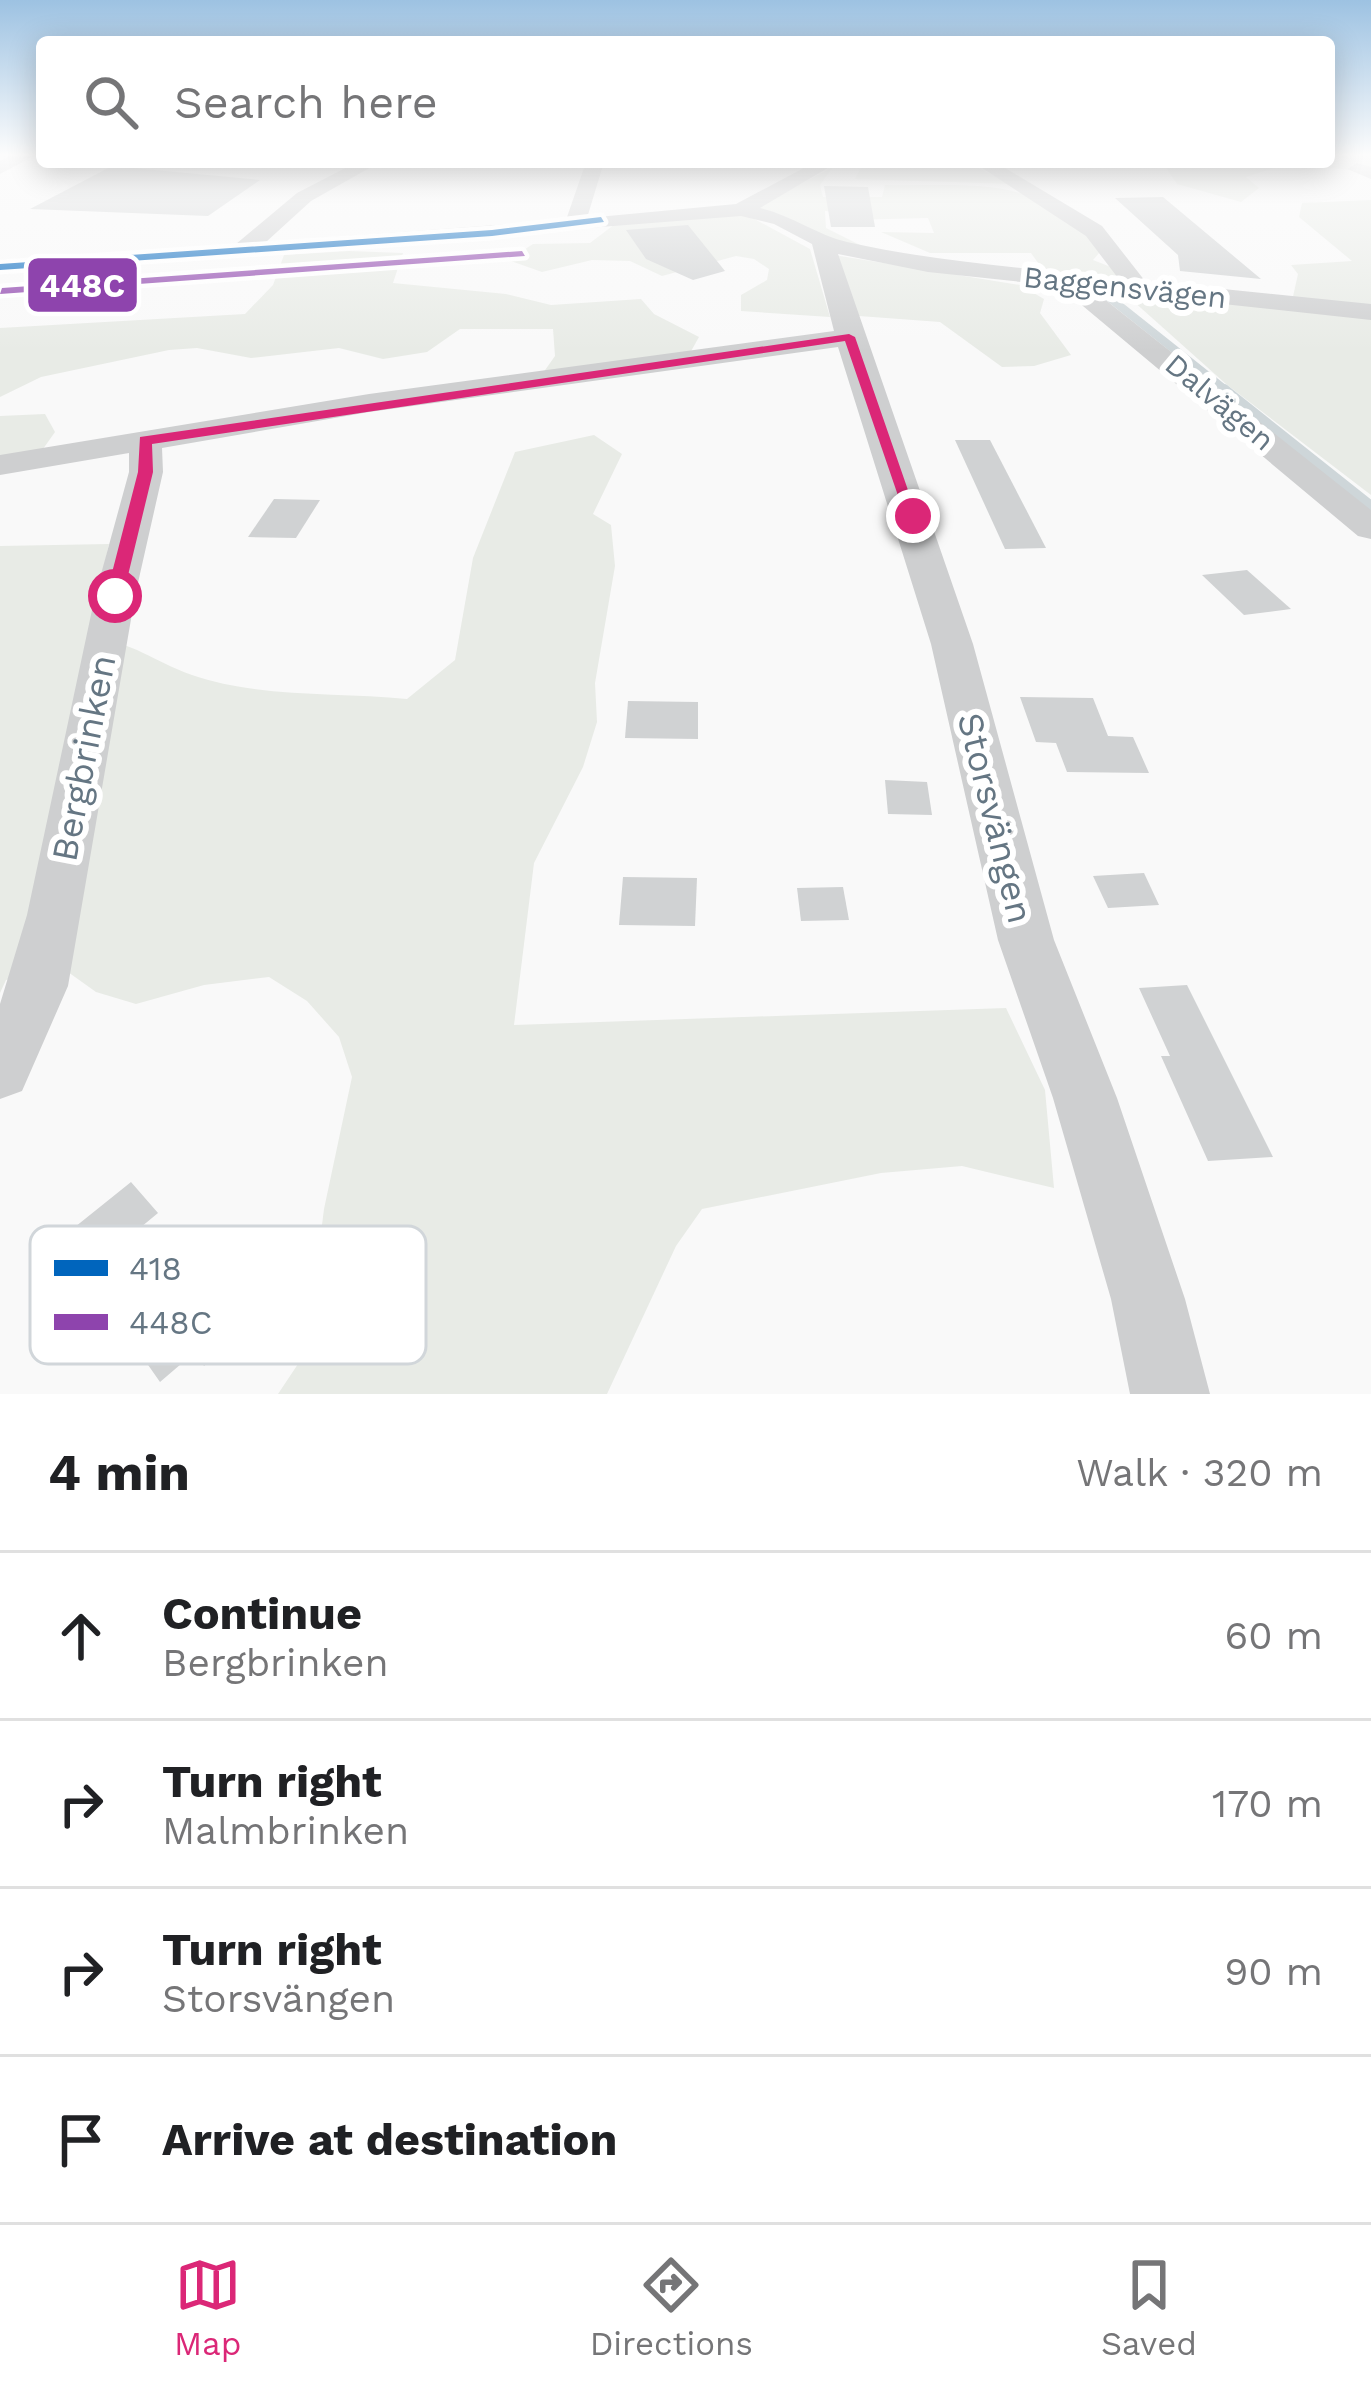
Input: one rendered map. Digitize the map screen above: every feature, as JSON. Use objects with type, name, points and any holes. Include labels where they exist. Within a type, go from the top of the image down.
[{"type":"street","points":[[0,267],[243,250],[276,221]]},
{"type":"street","name":"Baggensvägen","points":[[243,250],[526,230],[550,238],[589,238],[605,232],[589,221]]},
{"type":"street","name":"Baggensvägen","points":[[785,221],[823,242],[895,260],[1371,312]]},
{"type":"street","points":[[1078,221],[1094,231],[1138,288]]},
{"type":"street","name":"Storsvängen","points":[[823,242],[849,337],[952,644],[981,776],[1026,940],[1099,1142],[1148,1299],[1170,1394]]},
{"type":"street","name":"Dalvägen","points":[[1064,282],[1115,315],[1371,528]]},
{"type":"street","points":[[0,465],[849,337]]},
{"type":"street","name":"Bergbrinken","points":[[0,1071],[38,986],[55,915],[115,596],[146,472],[145,440]]},
{"type":"shaded area","points":[[758,221],[810,249],[830,317],[741,311],[741,295],[767,280],[769,269],[754,259],[736,256],[662,276],[630,261],[592,260],[542,272],[508,260],[533,244],[590,243],[615,224]]},
{"type":"shaded area","points":[[790,221],[826,221],[826,228],[862,246],[844,244]]},
{"type":"shaded area","points":[[929,221],[1071,221],[1100,252],[1093,260],[1116,269],[1119,280],[1046,274],[1031,253],[930,253],[881,232],[934,233]]},
{"type":"shaded area","points":[[1304,221],[1371,221],[1371,310],[1292,301],[1298,274],[1291,265],[1352,261]]},
{"type":"shaded area","points":[[403,253],[393,283],[506,294],[551,305],[641,299],[654,314],[699,337],[690,353],[543,373],[555,356],[553,329],[460,329],[427,352],[383,359],[339,348],[251,358],[197,348],[169,350],[41,377],[0,397],[0,328],[245,314],[273,285],[284,255]]},
{"type":"shaded area","points":[[834,255],[1020,285],[1044,299],[1040,313],[1071,355],[1034,366],[1002,367],[940,322],[859,316]]},
{"type":"shaded area","points":[[1136,293],[1371,318],[1371,495],[1226,384],[1132,300]]},
{"type":"shaded area","points":[[45,414],[55,432],[38,456],[0,461],[0,416]]},
{"type":"shaded area","points":[[594,435],[622,454],[593,514],[611,525],[615,566],[595,683],[597,722],[583,767],[534,863],[514,1025],[1006,1008],[1045,1090],[1054,1188],[962,1166],[881,1173],[702,1209],[676,1246],[607,1394],[278,1394],[298,1364],[426,1364],[426,1226],[322,1226],[352,1077],[339,1037],[307,1001],[269,977],[204,985],[136,1004],[96,992],[61,967],[6,980],[0,993],[0,546],[109,544],[88,637],[119,643],[217,682],[271,691],[407,699],[455,660],[473,558],[515,452]]},
{"type":"building","points":[[830,221],[874,221],[875,227],[831,227]]},
{"type":"building","points":[[1140,221],[1192,221],[1261,279],[1180,271],[1178,255]]},
{"type":"building","points":[[688,225],[725,271],[693,280],[646,259],[626,230]]},
{"type":"building","points":[[955,440],[990,440],[1046,548],[1005,549]]},
{"type":"building","points":[[274,499],[320,500],[296,538],[248,537]]},
{"type":"building","points":[[1247,570],[1291,609],[1244,615],[1202,575]]},
{"type":"building","points":[[1020,697],[1093,698],[1108,736],[1133,737],[1149,773],[1067,772],[1056,743],[1036,742]]},
{"type":"building","points":[[628,701],[698,702],[698,739],[625,738]]},
{"type":"building","points":[[885,780],[927,782],[932,815],[888,814]]},
{"type":"building","points":[[1144,873],[1159,905],[1108,908],[1093,876]]},
{"type":"building","points":[[623,877],[697,878],[695,926],[619,925]]},
{"type":"building","points":[[843,887],[849,920],[801,921],[797,888]]},
{"type":"building","points":[[1187,985],[1273,1157],[1208,1161],[1161,1056],[1170,1056],[1139,988]]},
{"type":"building","points":[[131,1182],[158,1213],[142,1226],[76,1226]]},
{"type":"building","points":[[147,1364],[181,1364],[160,1382]]},
{"type":"waterway","points":[[1106,295],[1228,392]]},
{"type":"waterway","points":[[1224,389],[1371,506]]},
{"type":"transit line","name":"418","points":[[0,267],[492,233],[592,221]]},
{"type":"transit line","name":"448C","points":[[2,291],[522,254]]},
{"type":"route","points":[[115,596],[146,472],[145,440],[634,364],[849,337],[913,516]]}]
